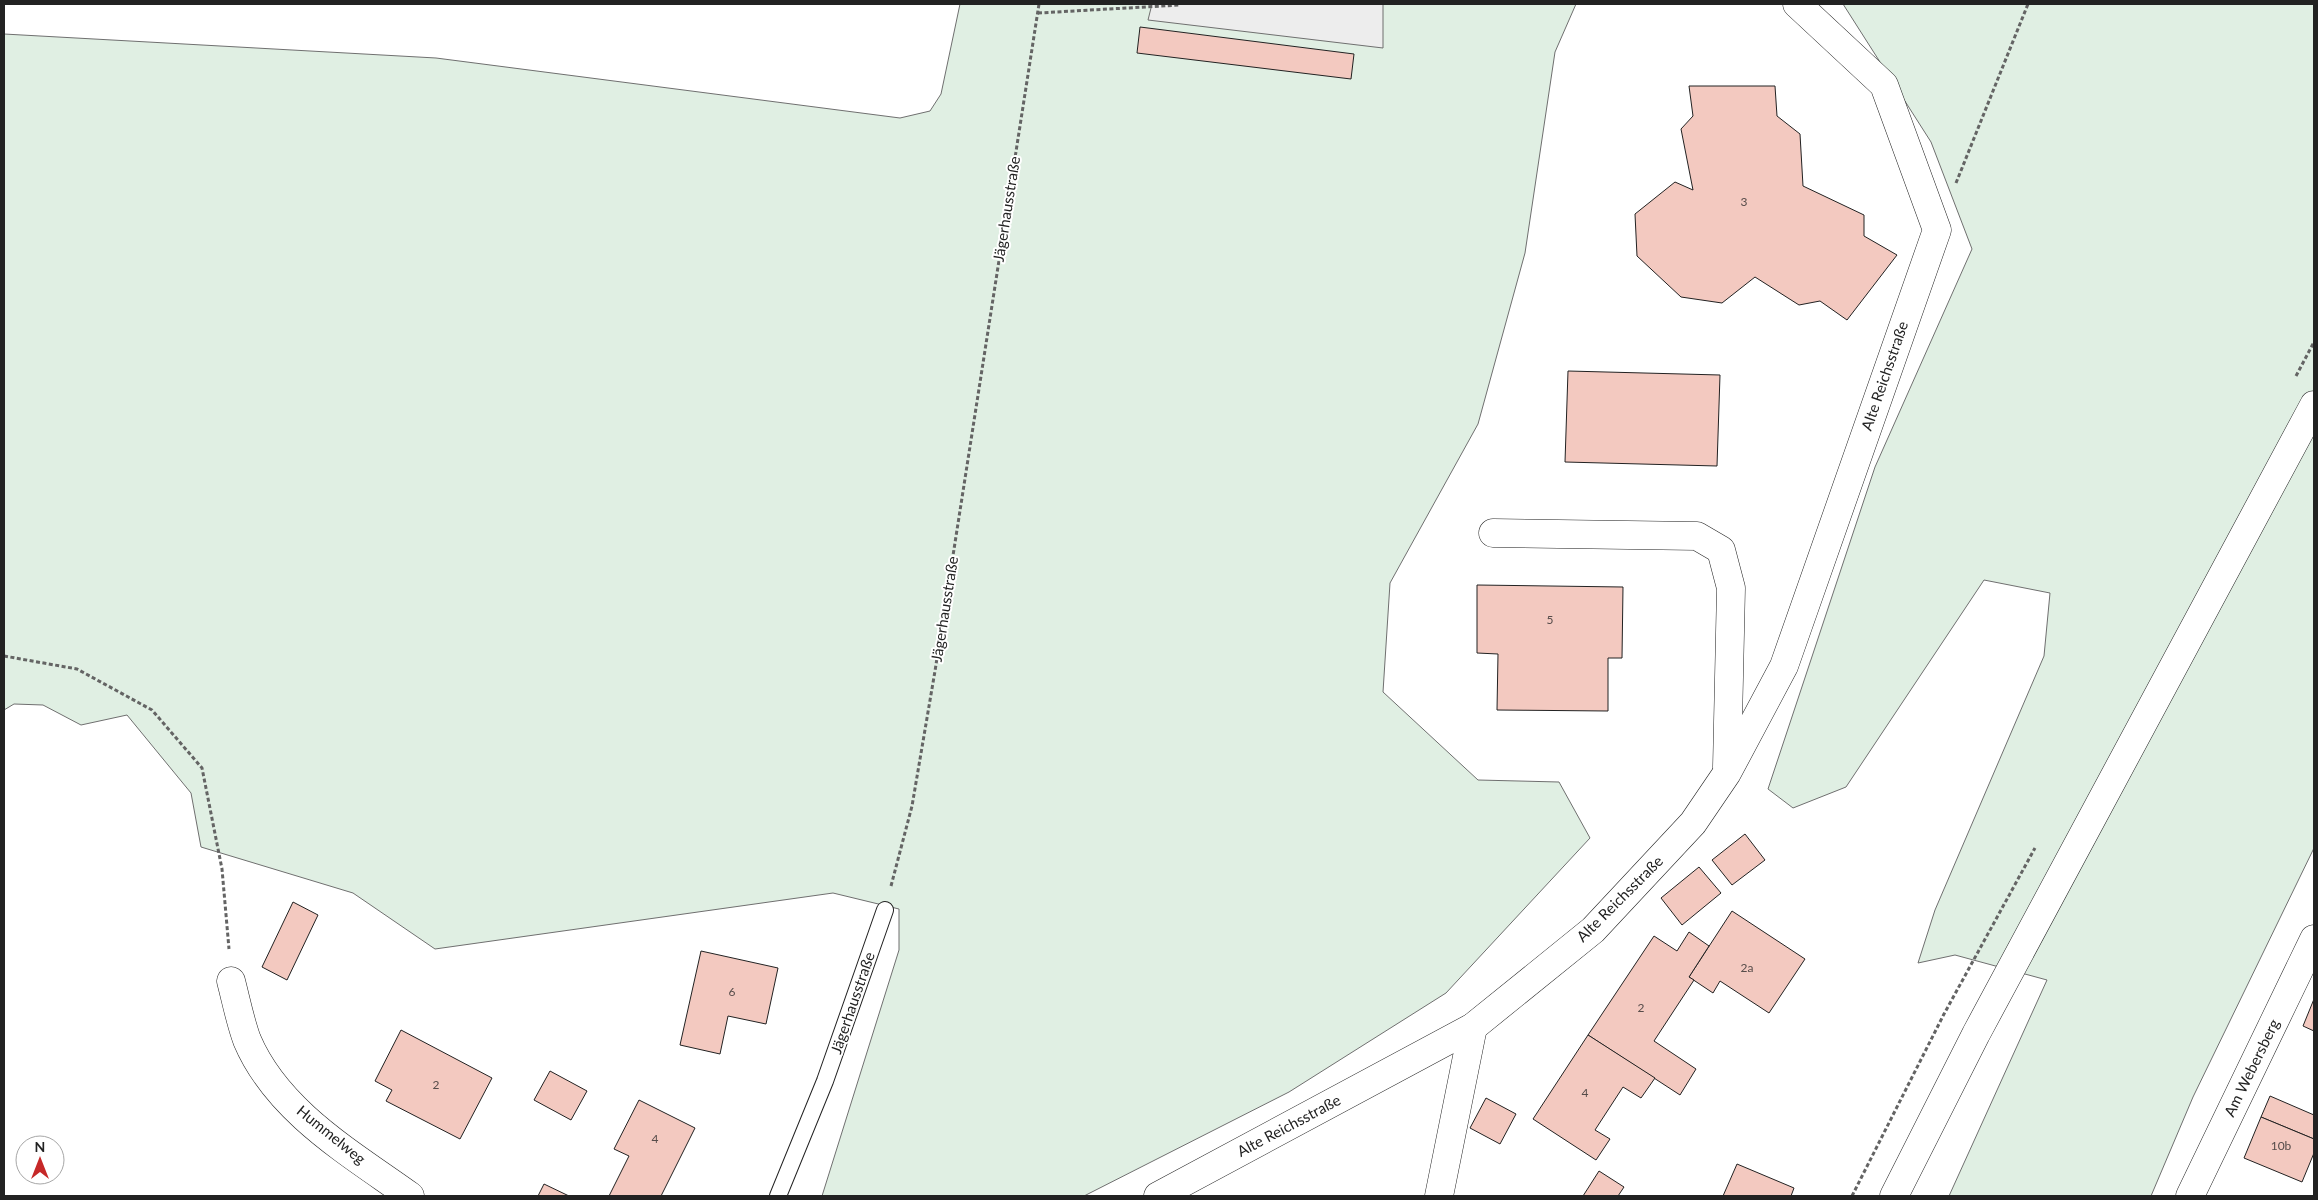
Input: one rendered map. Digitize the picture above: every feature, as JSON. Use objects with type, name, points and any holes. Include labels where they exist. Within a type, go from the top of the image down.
[{"type":"street","points":[[1797,4],[1884,85],[1937,230]]},
{"type":"street","name":"Alte Reichsstraße","points":[[1158,1196],[1473,1027],[1593,930],[1693,823],[1727,773],[1784,666],[1937,230]]},
{"type":"street","points":[[1894,1196],[1976,1034],[2314,405]]},
{"type":"street","points":[[1493,533],[1697,536],[1721,550],[1732,588],[1727,773]]},
{"type":"street","name":"Am Webersberg","points":[[2190,1196],[2314,939]]},
{"type":"street","name":"Hummelweg","points":[[231,981],[247,1040],[273,1085],[319,1130],[410,1196]]},
{"type":"street","points":[[1439,1196],[1473,1027]]},
{"type":"lane","name":"Jägerhausstraße","points":[[778,1196],[825,1081],[885,910]]},
{"type":"path","name":"Jägerhausstraße","points":[[885,910],[912,806],[934,681],[1039,4]]},
{"type":"path","points":[[1937,230],[2028,4]]},
{"type":"path","points":[[1038,13],[1180,5]]},
{"type":"path","points":[[4,656],[77,669],[152,710],[202,768],[222,869],[231,981]]},
{"type":"green space","points":[[960,4],[1576,4],[1555,52],[1525,253],[1478,424],[1390,583],[1383,692],[1478,780],[1559,782],[1590,838],[1446,993],[1289,1092],[1084,1196],[822,1196],[899,950],[899,909],[833,893],[435,949],[353,893],[201,847],[191,793],[127,715],[81,725],[43,705],[14,704],[4,710],[4,34],[436,58],[900,118],[930,111],[941,94]]},
{"type":"green space","points":[[1843,4],[2314,4],[2314,848],[2193,1097],[2151,1196],[1949,1196],[2047,980],[1955,955],[1918,963],[1935,910],[2044,656],[2050,593],[1984,580],[1846,787],[1793,808],[1768,789],[1875,467],[1972,249],[1931,142]]},
{"type":"shaded area","points":[[1152,4],[1383,4],[1383,48],[1148,20]]},
{"type":"building","points":[[1140,27],[1354,54],[1351,79],[1137,53]]},
{"type":"building","points":[[1689,86],[1775,86],[1777,116],[1800,134],[1803,186],[1864,215],[1864,236],[1897,255],[1847,320],[1820,301],[1799,305],[1755,277],[1722,303],[1681,297],[1637,256],[1635,214],[1675,182],[1693,190],[1681,129],[1693,116]]},
{"type":"building","points":[[1568,371],[1720,375],[1717,466],[1565,462]]},
{"type":"building","points":[[1477,585],[1623,587],[1622,658],[1608,658],[1608,711],[1497,710],[1498,654],[1477,653]]},
{"type":"building","points":[[1745,834],[1765,860],[1732,885],[1712,860]]},
{"type":"building","points":[[1699,867],[1721,893],[1682,925],[1661,898]]},
{"type":"building","points":[[293,902],[318,915],[287,980],[262,967]]},
{"type":"building","points":[[1732,911],[1805,959],[1769,1013],[1720,981],[1713,993],[1689,977]]},
{"type":"building","points":[[1689,932],[1709,946],[1689,977],[1694,980],[1654,1041],[1696,1069],[1680,1095],[1588,1035],[1654,936],[1677,951]]},
{"type":"building","points":[[701,951],[778,968],[766,1024],[728,1016],[720,1054],[680,1045]]},
{"type":"building","points":[[2314,999],[2314,1031],[2303,1026]]},
{"type":"building","points":[[401,1030],[492,1078],[460,1139],[386,1101],[392,1090],[375,1081]]},
{"type":"building","points":[[1588,1035],[1655,1078],[1641,1098],[1623,1087],[1595,1130],[1610,1139],[1596,1160],[1533,1119]]},
{"type":"building","points":[[550,1071],[587,1091],[571,1120],[534,1100]]},
{"type":"building","points":[[2270,1096],[2314,1115],[2314,1139],[2261,1117]]},
{"type":"building","points":[[1486,1098],[1516,1114],[1500,1144],[1470,1128]]},
{"type":"building","points":[[639,1100],[695,1128],[661,1196],[609,1196],[629,1156],[614,1149]]},
{"type":"building","points":[[2261,1117],[2314,1139],[2314,1153],[2302,1182],[2244,1158]]},
{"type":"building","points":[[1737,1164],[1794,1188],[1791,1196],[1723,1196]]},
{"type":"building","points":[[1599,1171],[1624,1187],[1618,1196],[1583,1196]]},
{"type":"building","points":[[544,1184],[569,1196],[538,1196]]}]
